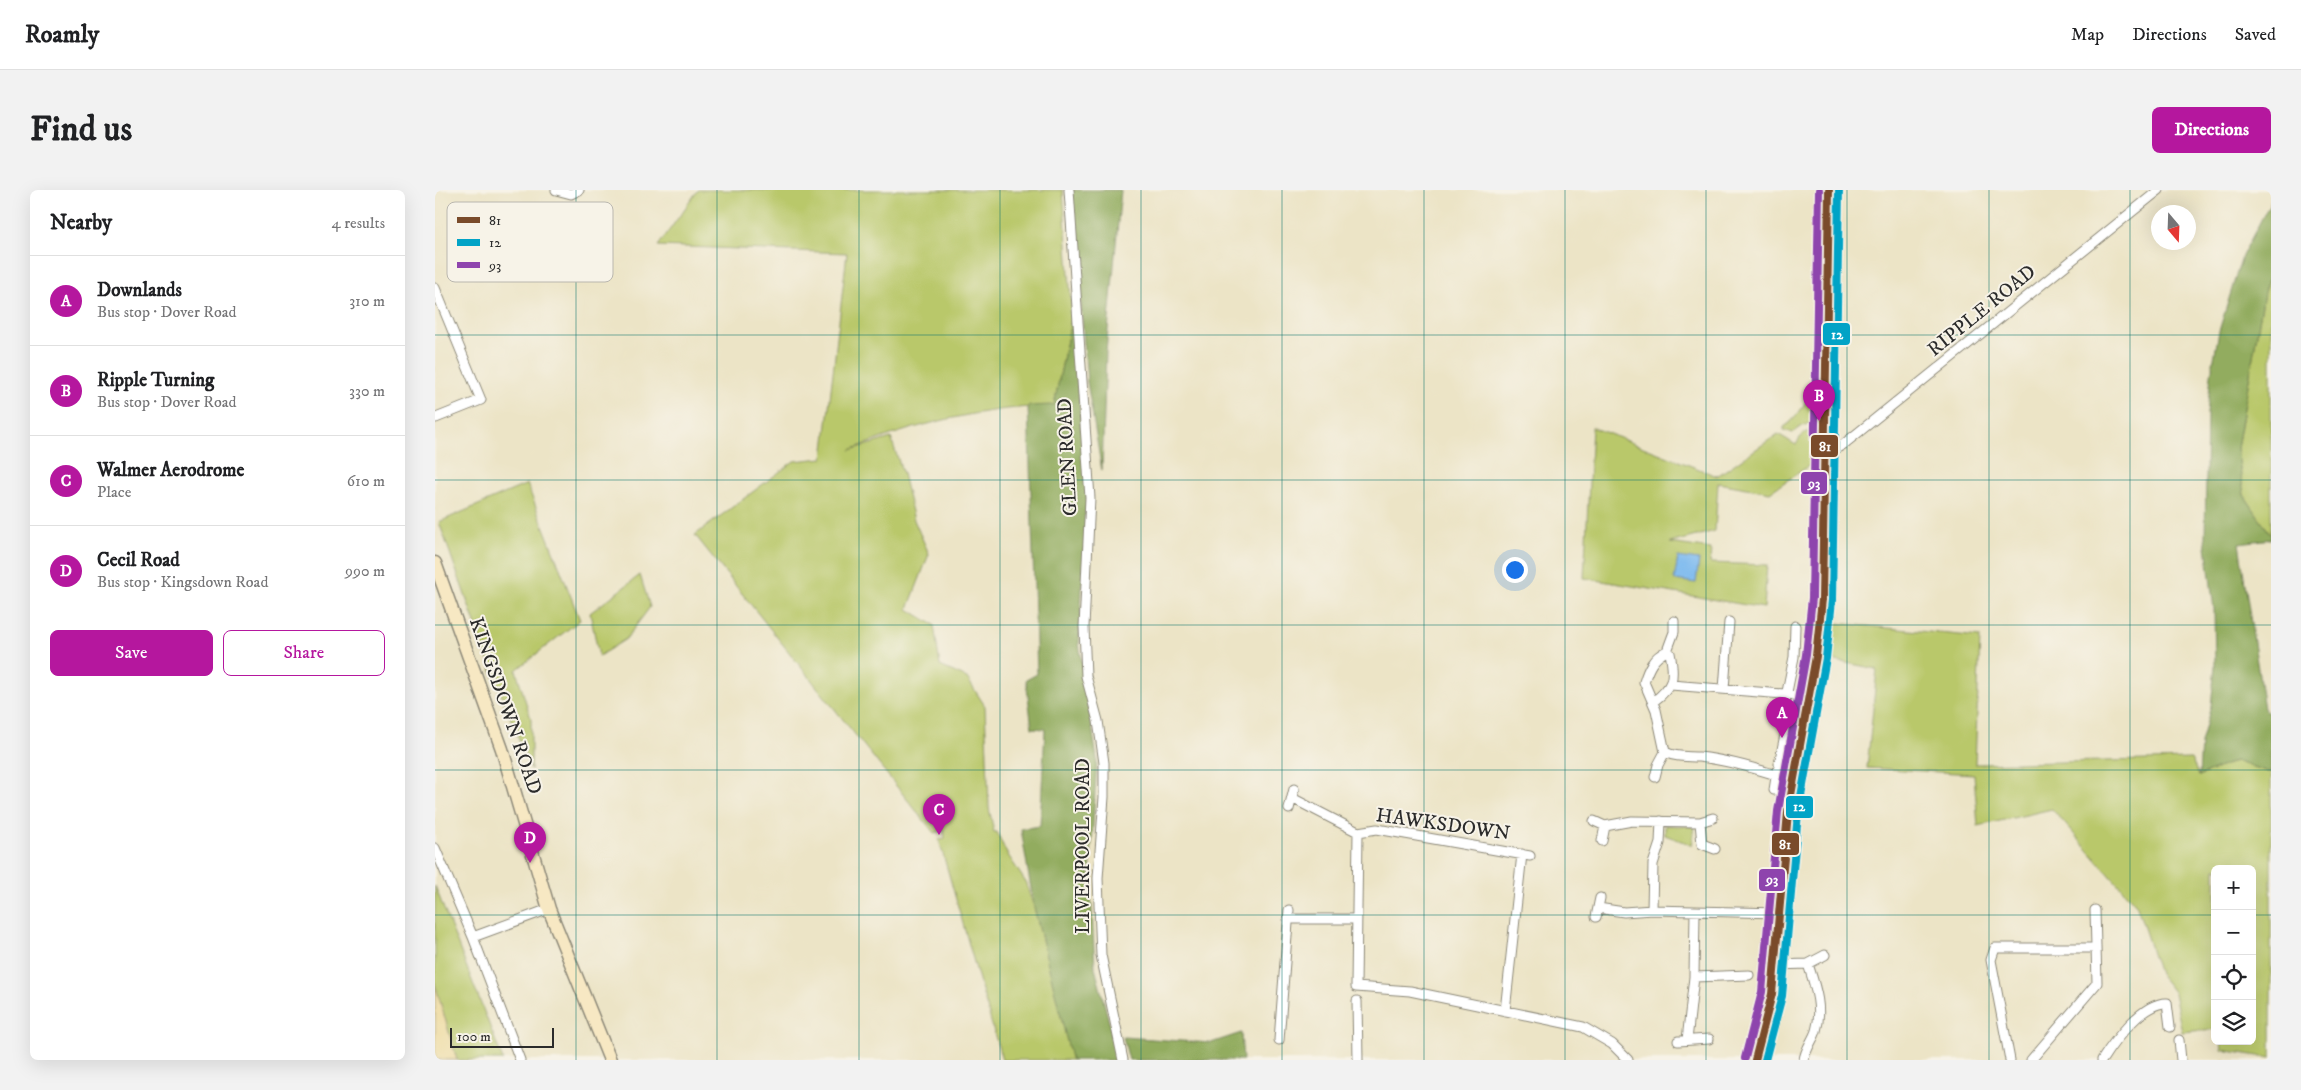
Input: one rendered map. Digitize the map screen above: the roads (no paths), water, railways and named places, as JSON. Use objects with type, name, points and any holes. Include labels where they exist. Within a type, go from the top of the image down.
[{"type":"main road","points":[[1755,1060],[1768,1015],[1775,966],[1788,812],[1819,638],[1822,599],[1829,190]]},
{"type":"street","points":[[556,190],[571,194],[579,190]]},
{"type":"street","name":"GLEN ROAD","points":[[1069,190],[1090,498],[1084,627],[1086,667],[1098,721]]},
{"type":"street","name":"RIPPLE ROAD","points":[[1824,456],[1844,444],[2159,190]]},
{"type":"street","points":[[435,288],[481,400],[436,418]]},
{"type":"street","name":"KINGSDOWN ROAD","points":[[435,563],[502,749],[549,909],[610,1060]]},
{"type":"street","points":[[1655,778],[1658,765],[1665,752],[1653,702],[1644,682],[1649,666],[1662,653],[1667,651],[1672,638],[1674,621]]},
{"type":"street","points":[[1724,689],[1729,622]]},
{"type":"street","points":[[1774,790],[1786,730],[1783,712],[1794,657],[1795,626]]},
{"type":"street","points":[[1653,702],[1671,684],[1673,679],[1670,653],[1667,651]]},
{"type":"street","points":[[1671,684],[1809,696]]},
{"type":"street","name":"LIVERPOOL ROAD","points":[[1098,721],[1103,763],[1104,797],[1098,878],[1101,955],[1123,1060]]},
{"type":"street","points":[[1665,752],[1678,757],[1698,757],[1778,769]]},
{"type":"street","name":"HAWKSDOWN","points":[[1289,809],[1293,793],[1358,832],[1377,829],[1526,855],[1505,1011]]},
{"type":"street","points":[[1595,821],[1605,826],[1633,821],[1700,822],[1713,818]]},
{"type":"street","points":[[1652,910],[1653,864],[1661,843],[1661,821]]},
{"type":"street","points":[[1700,822],[1702,844],[1715,849]]},
{"type":"street","points":[[1602,842],[1605,826]]},
{"type":"street","name":"HAWKSDOWN","points":[[1358,832],[1356,987],[1410,991],[1583,1027],[1612,1044],[1628,1060]]},
{"type":"street","points":[[435,848],[473,937],[520,1060]]},
{"type":"street","points":[[1600,898],[1597,912],[1652,910],[1779,913]]},
{"type":"street","points":[[473,937],[549,909]]},
{"type":"street","points":[[2031,1060],[2097,983],[2095,910]]},
{"type":"street","points":[[1695,912],[1694,977],[1683,1041],[1709,1039]]},
{"type":"street","points":[[1279,1040],[1288,915],[1357,919]]},
{"type":"street","points":[[2009,1060],[1991,960],[1995,948],[2096,948]]},
{"type":"street","points":[[1775,966],[1808,964],[1825,955]]},
{"type":"street","points":[[1804,1060],[1816,1030],[1819,1014],[1818,1000],[1808,964]]},
{"type":"street","points":[[1694,977],[1737,970],[1749,975]]},
{"type":"street","points":[[1357,1001],[1358,1060]]},
{"type":"street","points":[[2103,1060],[2133,1021],[2159,1003],[2167,1003],[2170,1027]]},
{"type":"street","points":[[2179,1040],[2181,1060]]},
{"type":"water","points":[[1678,557],[1699,560],[1696,583],[1674,580]]},
{"type":"place","name":"Ripple Turning","points":[[1819,421]]},
{"type":"place","name":"Downlands","points":[[1782,738]]},
{"type":"place","name":"Walmer Aerodrome","points":[[939,835]]},
{"type":"place","name":"Cecil Road","points":[[530,863]]}]
